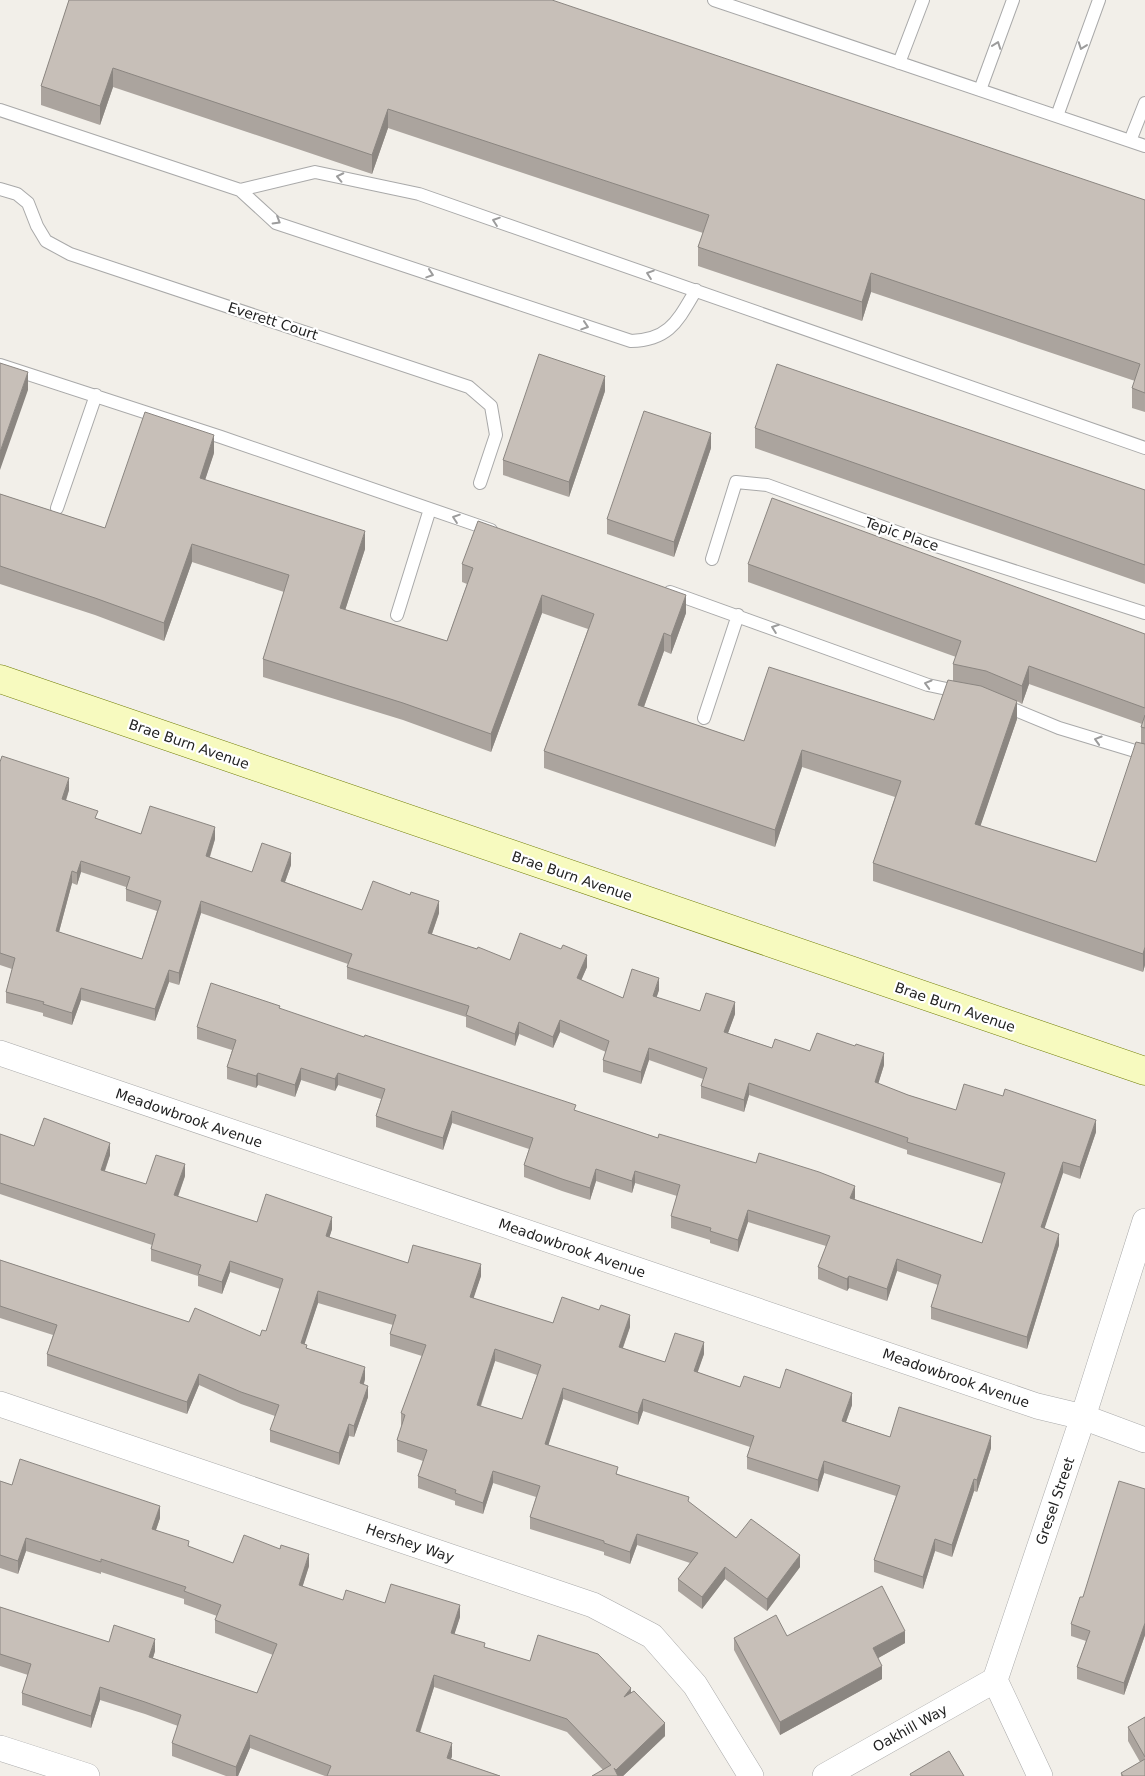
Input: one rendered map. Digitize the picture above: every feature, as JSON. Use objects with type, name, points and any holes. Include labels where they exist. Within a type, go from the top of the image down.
[{"type":"street","name":"Brae Burn Avenue","points":[[0,679],[1145,1071]]},
{"type":"street","name":"Meadowbrook Avenue","points":[[0,1053],[1037,1406],[1083,1417],[1145,1440]]},
{"type":"street","name":"Gresel Street","points":[[995,1680],[1083,1417],[1145,1221]]},
{"type":"street","name":"Hershey Way","points":[[0,1404],[593,1605],[652,1636],[696,1685],[751,1776]]},
{"type":"street","name":"Oakhill Way","points":[[826,1776],[995,1680]]},
{"type":"street","points":[[995,1680],[1040,1776]]},
{"type":"street","points":[[0,1748],[87,1776]]},
{"type":"lane","points":[[714,0],[1145,146]]},
{"type":"lane","points":[[899,63],[923,0]]},
{"type":"lane","points":[[980,90],[1013,0]]},
{"type":"lane","points":[[1057,116],[1099,0]]},
{"type":"lane","points":[[1130,140],[1145,103]]},
{"type":"lane","points":[[0,110],[240,190],[276,223],[632,341],[648,341],[675,326],[696,290]]},
{"type":"lane","points":[[240,190],[315,172],[418,194],[1145,448]]},
{"type":"lane","name":"Everett Court","points":[[0,189],[17,194],[28,203],[37,226],[46,241],[70,254],[469,387],[491,406],[496,435],[480,483]]},
{"type":"lane","points":[[0,365],[96,395],[505,535]]},
{"type":"lane","points":[[57,508],[96,395]]},
{"type":"lane","name":"Tepic Place","points":[[712,559],[736,482],[767,485],[927,543],[1145,613]]},
{"type":"lane","points":[[397,615],[430,509]]},
{"type":"lane","points":[[661,589],[738,615],[928,685],[974,694]]},
{"type":"lane","points":[[704,718],[738,615]]},
{"type":"lane","points":[[991,700],[1059,728],[1145,754]]},
{"type":"building","points":[[69,0],[552,0],[1145,200],[1145,393],[1132,388],[1140,364],[871,273],[862,302],[698,247],[709,215],[388,109],[372,155],[113,68],[100,106],[41,86]]},
{"type":"building","points":[[539,354],[605,376],[569,482],[503,460]]},
{"type":"building","points":[[0,363],[28,372],[0,452]]},
{"type":"building","points":[[777,364],[1145,490],[1145,565],[755,428]]},
{"type":"building","points":[[644,411],[711,433],[674,542],[607,519]]},
{"type":"building","points":[[145,412],[214,435],[200,478],[365,531],[340,608],[447,641],[473,568],[462,564],[478,521],[686,595],[671,636],[664,633],[638,705],[744,741],[769,667],[934,720],[948,680],[981,686],[1017,701],[975,824],[1096,862],[1136,742],[1145,744],[1145,947],[1143,954],[873,863],[901,781],[802,750],[775,830],[544,751],[594,614],[542,595],[491,734],[403,703],[263,659],[289,575],[192,544],[164,623],[0,566],[0,494],[105,528]]},
{"type":"building","points":[[772,498],[1145,634],[1145,708],[1029,666],[1022,686],[986,671],[953,664],[961,641],[748,564]]},
{"type":"building","points":[[1145,715],[1145,728],[1141,727]]},
{"type":"building","points":[[2,756],[69,778],[62,799],[98,811],[95,818],[141,834],[150,806],[215,827],[206,856],[252,872],[262,843],[291,853],[281,881],[362,910],[373,881],[410,895],[411,892],[439,901],[428,933],[477,949],[478,947],[510,960],[520,933],[561,949],[563,945],[587,955],[577,978],[623,998],[632,969],[659,978],[653,996],[700,1011],[706,993],[735,1002],[724,1032],[772,1048],[775,1039],[810,1051],[817,1033],[855,1046],[856,1044],[884,1053],[875,1082],[908,1095],[956,1110],[964,1084],[1003,1096],[1005,1089],[1096,1120],[1080,1167],[1063,1162],[1041,1227],[1059,1234],[1027,1337],[931,1307],[941,1275],[897,1259],[887,1289],[849,1276],[847,1279],[818,1267],[830,1236],[748,1210],[738,1240],[710,1231],[711,1228],[671,1216],[680,1185],[635,1171],[632,1181],[596,1169],[590,1188],[562,1179],[524,1165],[533,1138],[452,1111],[443,1138],[414,1129],[376,1116],[385,1089],[338,1073],[335,1079],[301,1068],[295,1085],[258,1073],[256,1076],[227,1067],[236,1040],[197,1027],[211,983],[364,1037],[365,1035],[576,1105],[574,1110],[658,1138],[659,1134],[756,1163],[759,1153],[819,1172],[855,1186],[850,1198],[982,1243],[1005,1173],[907,1142],[908,1138],[749,1083],[744,1100],[701,1086],[707,1068],[649,1048],[641,1072],[603,1060],[609,1041],[560,1020],[553,1037],[519,1022],[515,1034],[466,1015],[469,1006],[347,967],[352,954],[201,901],[179,973],[169,970],[155,1009],[81,988],[72,1013],[43,1004],[44,1002],[6,992],[15,958],[0,953],[0,762]],"holes":[[[81,861],[130,877],[126,889],[161,901],[142,959],[56,931],[72,871],[77,873]]]},
{"type":"building","points":[[44,1118],[110,1143],[101,1170],[146,1184],[156,1155],[185,1164],[174,1195],[257,1222],[266,1194],[332,1217],[326,1236],[408,1263],[413,1245],[481,1264],[470,1297],[553,1323],[562,1297],[599,1310],[601,1305],[630,1315],[619,1347],[665,1362],[675,1333],[704,1342],[694,1371],[740,1387],[744,1376],[780,1388],[786,1369],[852,1393],[842,1421],[890,1437],[899,1407],[991,1436],[977,1480],[974,1479],[952,1545],[935,1539],[923,1577],[874,1560],[900,1486],[824,1461],[818,1480],[747,1457],[754,1436],[643,1399],[638,1413],[563,1388],[545,1444],[618,1467],[616,1474],[689,1497],[688,1501],[736,1538],[751,1519],[800,1555],[767,1599],[725,1567],[702,1597],[678,1579],[698,1553],[637,1534],[630,1552],[604,1543],[604,1541],[530,1517],[540,1486],[493,1471],[483,1503],[455,1493],[456,1490],[418,1476],[427,1450],[397,1440],[405,1415],[401,1413],[426,1345],[390,1334],[396,1315],[318,1291],[301,1343],[307,1345],[306,1348],[365,1367],[360,1383],[368,1386],[354,1426],[349,1424],[339,1453],[270,1430],[279,1405],[241,1392],[199,1374],[187,1402],[47,1354],[57,1325],[0,1306],[0,1260],[189,1322],[195,1308],[260,1336],[262,1330],[266,1331],[283,1279],[230,1261],[222,1282],[198,1274],[201,1265],[151,1249],[155,1234],[0,1183],[0,1134],[34,1146]],"holes":[[[495,1349],[541,1365],[522,1419],[477,1405]]]},
{"type":"building","points":[[20,1459],[160,1506],[152,1529],[189,1541],[188,1546],[233,1563],[244,1535],[280,1549],[281,1545],[309,1554],[299,1585],[343,1600],[346,1590],[385,1603],[391,1584],[460,1605],[451,1633],[485,1643],[484,1647],[530,1661],[538,1635],[598,1654],[631,1688],[624,1697],[634,1691],[665,1723],[616,1770],[614,1768],[618,1776],[592,1776],[611,1765],[567,1719],[434,1675],[416,1731],[452,1743],[447,1758],[500,1776],[327,1776],[331,1766],[250,1735],[236,1767],[172,1743],[181,1715],[100,1687],[91,1716],[22,1693],[31,1664],[0,1654],[0,1607],[109,1642],[114,1625],[155,1639],[149,1657],[257,1693],[277,1644],[215,1620],[221,1605],[184,1591],[186,1587],[101,1559],[101,1562],[26,1538],[18,1561],[0,1555],[0,1481],[12,1485]]},
{"type":"building","points":[[1119,1481],[1145,1489],[1145,1623],[1124,1683],[1077,1667],[1090,1631],[1071,1624],[1080,1597],[1083,1597]]},
{"type":"building","points":[[882,1586],[905,1631],[873,1648],[882,1666],[780,1722],[734,1638],[776,1615],[787,1636]]},
{"type":"building","points":[[1145,1717],[1145,1757],[1128,1727]]},
{"type":"building","points":[[949,1751],[964,1776],[911,1776],[910,1774]]},
{"type":"building","points":[[1145,1759],[1145,1776],[1123,1776],[1121,1773]]}]
